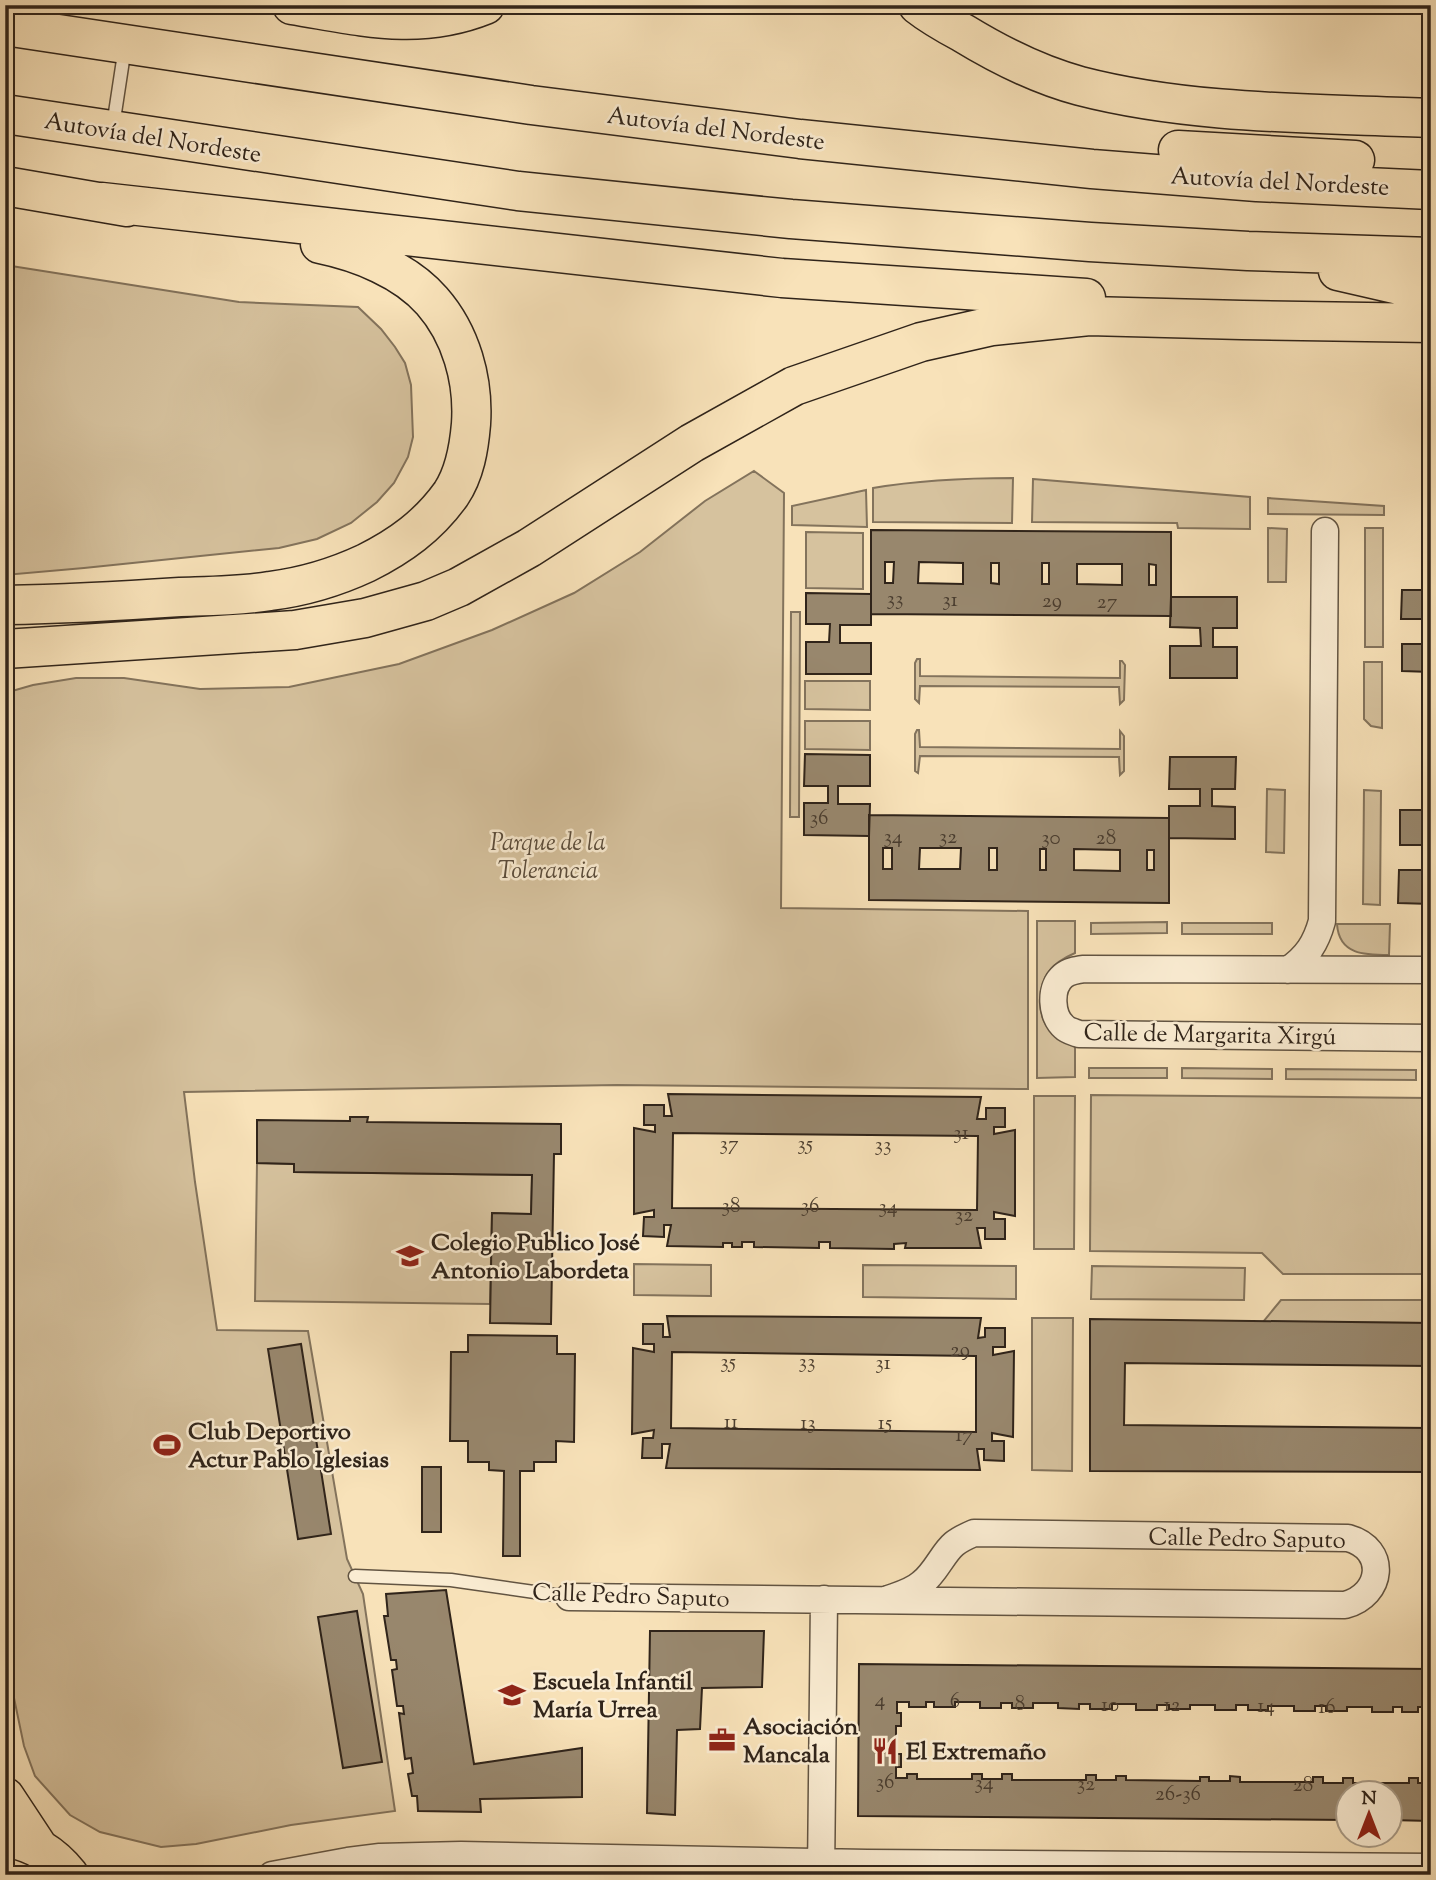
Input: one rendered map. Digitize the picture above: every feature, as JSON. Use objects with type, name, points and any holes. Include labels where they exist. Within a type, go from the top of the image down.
[{"type":"main road","points":[[292,5],[388,20],[412,21],[465,13],[485,5]]},
{"type":"main road","points":[[918,5],[983,45],[1035,70],[1079,85],[1137,98],[1258,110],[1431,118]]},
{"type":"main road","name":"Autovía del Nordeste","points":[[5,26],[531,105],[800,139],[1092,169],[1257,182],[1431,190]]},
{"type":"main road","name":"Autovía del Nordeste","points":[[5,114],[518,191],[791,219],[1090,242],[1431,257]]},
{"type":"main road","points":[[800,139],[1095,146],[1431,164]]},
{"type":"main road","points":[[5,186],[326,246],[375,261],[410,282],[432,301],[462,349],[472,411],[465,464],[452,492],[430,520],[398,547],[362,565],[316,582],[269,592],[81,604],[5,605]]},
{"type":"main road","points":[[102,202],[782,278],[1246,306],[1414,322]]},
{"type":"main road","points":[[1248,251],[1399,285],[1431,286]]},
{"type":"main road","points":[[5,649],[295,630],[365,618],[426,601],[458,587],[529,548],[692,443],[794,386],[921,342],[992,326],[1089,316],[1414,322]]},
{"type":"main road","points":[[5,1797],[22,1843],[58,1862],[69,1875]]},
{"type":"street","name":"Calle de Margarita Xirgú","points":[[1288,970],[1301,961],[1311,949],[1322,921],[1325,531]]},
{"type":"street","name":"Calle de Margarita Xirgú","points":[[1322,921],[1337,953],[1349,964],[1367,970]]},
{"type":"street","name":"Calle de Margarita Xirgú","points":[[1431,970],[1073,970],[1057,984],[1054,1007],[1063,1026],[1080,1034],[1431,1038]]},
{"type":"street","name":"Calle Pedro Saputo","points":[[569,1597],[1345,1605],[1363,1598],[1371,1590],[1376,1569],[1369,1549],[1359,1541],[1348,1538],[974,1533],[953,1544],[922,1584],[886,1600]]},
{"type":"street","points":[[944,1559],[951,1585],[978,1603]]},
{"type":"street","points":[[822,1868],[824,1600]]},
{"type":"street","points":[[272,1875],[348,1861],[418,1855],[822,1868],[1431,1867]]},
{"type":"lane","points":[[112,131],[126,43]]},
{"type":"lane","name":"Calle Pedro Saputo","points":[[355,1576],[451,1580],[569,1597]]},
{"type":"green space","points":[[5,265],[239,302],[358,307],[381,329],[405,363],[411,385],[413,437],[408,457],[394,483],[377,502],[351,523],[317,539],[279,548],[5,575]]},
{"type":"green space","name":"Parque de la Tolerancia","points":[[754,471],[784,493],[781,908],[1028,911],[1028,1089],[617,1085],[184,1092],[217,1330],[308,1331],[347,1559],[363,1594],[395,1811],[291,1825],[196,1844],[161,1847],[100,1832],[70,1815],[35,1776],[24,1746],[5,1655],[5,693],[76,678],[124,678],[200,689],[289,687],[399,664],[492,630],[574,593],[640,552],[705,501]]},
{"type":"green space","points":[[1013,478],[1012,523],[873,522],[873,488],[943,480]]},
{"type":"green space","points":[[1033,479],[1250,497],[1250,529],[1178,528],[1177,523],[1032,522]]},
{"type":"green space","points":[[866,490],[867,527],[792,525],[792,506]]},
{"type":"green space","points":[[1268,498],[1384,506],[1384,515],[1268,514]]},
{"type":"green space","points":[[1268,528],[1287,529],[1286,582],[1268,582]]},
{"type":"green space","points":[[1365,528],[1383,528],[1383,647],[1365,647]]},
{"type":"green space","points":[[806,532],[863,533],[863,589],[806,588]]},
{"type":"green space","points":[[791,612],[800,612],[799,817],[790,817]]},
{"type":"green space","points":[[917,659],[920,659],[920,676],[1120,678],[1122,661],[1125,665],[1124,700],[1120,704],[1119,687],[920,686],[919,703],[915,699]]},
{"type":"green space","points":[[1364,662],[1382,662],[1382,728],[1371,726],[1364,719]]},
{"type":"green space","points":[[805,681],[870,681],[870,710],[805,709]]},
{"type":"green space","points":[[805,721],[870,721],[870,750],[805,749]]},
{"type":"green space","points":[[917,730],[920,747],[1120,749],[1120,731],[1124,736],[1124,771],[1120,775],[1119,757],[920,756],[918,773],[915,771]]},
{"type":"green space","points":[[1267,789],[1285,790],[1284,853],[1266,852]]},
{"type":"green space","points":[[1364,790],[1381,791],[1380,905],[1363,904]]},
{"type":"green space","points":[[1037,921],[1075,921],[1075,953],[1060,961],[1049,972],[1042,985],[1040,1002],[1043,1018],[1050,1030],[1075,1046],[1075,1077],[1037,1078]]},
{"type":"green space","points":[[1167,922],[1167,933],[1091,934],[1091,923]]},
{"type":"green space","points":[[1182,923],[1272,923],[1272,934],[1182,934]]},
{"type":"green space","points":[[1337,924],[1390,924],[1389,955],[1371,955],[1348,947],[1339,934]]},
{"type":"green space","points":[[1089,1068],[1167,1068],[1167,1078],[1089,1078]]},
{"type":"green space","points":[[1182,1068],[1272,1069],[1272,1079],[1182,1078]]},
{"type":"green space","points":[[1286,1069],[1416,1070],[1416,1080],[1286,1079]]},
{"type":"green space","points":[[1091,1095],[1431,1098],[1431,1274],[1283,1274],[1262,1253],[1090,1251]]},
{"type":"green space","points":[[1034,1096],[1075,1096],[1074,1249],[1034,1249]]},
{"type":"green space","points":[[257,1163],[294,1164],[295,1172],[532,1175],[531,1214],[492,1213],[490,1304],[255,1301]]},
{"type":"green space","points":[[634,1264],[711,1265],[711,1296],[634,1295]]},
{"type":"green space","points":[[863,1265],[1016,1266],[1016,1299],[863,1297]]},
{"type":"green space","points":[[1092,1266],[1245,1268],[1244,1300],[1091,1299]]},
{"type":"green space","points":[[1281,1300],[1431,1300],[1431,1323],[1263,1322]]},
{"type":"green space","points":[[1032,1318],[1073,1318],[1072,1471],[1032,1470]]},
{"type":"building","points":[[871,530],[1171,532],[1171,616],[871,614]],"holes":[[[885,562],[894,562],[893,583],[885,583]],[[919,562],[963,563],[963,584],[918,583]],[[991,563],[999,563],[999,584],[991,583]],[[1042,563],[1049,563],[1049,584],[1042,584]],[[1077,564],[1122,564],[1122,585],[1077,584]],[[1149,564],[1156,565],[1156,585],[1149,585]]]},
{"type":"building","points":[[1402,590],[1431,590],[1431,623],[1426,623],[1426,619],[1401,619]]},
{"type":"building","points":[[806,593],[871,594],[871,625],[840,625],[840,643],[871,643],[871,674],[806,674],[806,642],[829,642],[830,624],[806,624]]},
{"type":"building","points":[[1171,597],[1237,597],[1237,628],[1213,628],[1213,647],[1237,647],[1237,678],[1170,678],[1170,646],[1201,646],[1200,628],[1170,627]]},
{"type":"building","points":[[1425,638],[1431,638],[1431,672],[1402,671],[1402,644],[1425,644]]},
{"type":"building","points":[[805,754],[870,755],[870,786],[838,786],[838,804],[870,804],[869,836],[804,835],[804,803],[828,803],[828,786],[804,786]]},
{"type":"building","points":[[1170,757],[1236,757],[1235,789],[1212,789],[1212,806],[1235,807],[1235,839],[1169,838],[1169,806],[1200,806],[1200,789],[1169,789]]},
{"type":"building","points":[[1400,810],[1431,810],[1431,904],[1398,903],[1399,870],[1423,870],[1423,865],[1427,865],[1427,848],[1422,848],[1422,845],[1400,845]]},
{"type":"building","points":[[869,815],[1169,818],[1169,903],[869,900]],"holes":[[[883,848],[892,848],[892,869],[883,869]],[[920,848],[961,848],[960,869],[919,869]],[[989,848],[997,848],[997,870],[989,870]],[[1040,849],[1046,849],[1046,870],[1040,870]],[[1074,849],[1120,850],[1120,871],[1074,870]],[[1147,850],[1154,850],[1154,870],[1147,870]]]},
{"type":"building","points":[[668,1094],[981,1097],[977,1119],[986,1119],[986,1108],[1005,1108],[1005,1127],[994,1127],[994,1134],[1015,1130],[1015,1216],[994,1212],[994,1219],[1005,1219],[1005,1239],[985,1239],[985,1228],[977,1228],[981,1248],[905,1248],[906,1243],[894,1244],[894,1249],[830,1248],[830,1242],[819,1242],[819,1248],[754,1247],[754,1242],[742,1242],[742,1247],[732,1247],[732,1243],[723,1243],[723,1247],[667,1246],[671,1225],[664,1225],[664,1237],[643,1236],[644,1217],[654,1217],[654,1210],[634,1214],[634,1128],[655,1132],[655,1125],[644,1125],[644,1105],[664,1105],[664,1116],[672,1116]],"holes":[[[673,1133],[978,1136],[977,1210],[672,1208]]]},
{"type":"building","points":[[350,1117],[368,1117],[367,1122],[561,1124],[561,1154],[554,1154],[551,1324],[490,1323],[492,1213],[531,1214],[532,1175],[294,1172],[294,1164],[257,1163],[257,1120],[350,1121]]},
{"type":"building","points":[[667,1316],[981,1318],[978,1338],[985,1337],[985,1328],[1005,1328],[1005,1347],[993,1347],[993,1355],[1014,1351],[1013,1437],[992,1433],[992,1441],[1004,1441],[1004,1461],[984,1460],[984,1449],[977,1449],[980,1470],[666,1468],[670,1444],[662,1444],[662,1458],[642,1458],[643,1438],[653,1438],[654,1430],[632,1434],[633,1348],[654,1352],[654,1344],[643,1344],[643,1324],[663,1324],[663,1337],[670,1337]],"holes":[[[672,1352],[976,1356],[976,1432],[671,1428]]]},
{"type":"building","points":[[1090,1319],[1431,1323],[1431,1366],[1125,1363],[1124,1425],[1431,1428],[1431,1472],[1090,1471]]},
{"type":"building","points":[[468,1335],[557,1336],[557,1354],[575,1354],[574,1442],[556,1441],[556,1462],[534,1462],[534,1471],[520,1471],[520,1556],[503,1556],[504,1471],[489,1470],[489,1462],[468,1462],[468,1441],[450,1441],[451,1352],[468,1352]]},
{"type":"building","points":[[301,1344],[331,1534],[298,1539],[268,1349]]},
{"type":"building","points":[[422,1467],[441,1467],[441,1532],[422,1532]]},
{"type":"building","points":[[446,1590],[474,1764],[582,1748],[582,1797],[480,1799],[481,1812],[418,1811],[417,1796],[412,1796],[408,1774],[413,1773],[411,1758],[405,1759],[399,1713],[404,1714],[403,1706],[397,1706],[392,1670],[397,1669],[396,1660],[391,1660],[384,1616],[388,1616],[386,1594]]},
{"type":"building","points":[[357,1611],[382,1762],[343,1768],[318,1617]]},
{"type":"building","points":[[650,1631],[764,1631],[762,1687],[702,1688],[700,1729],[677,1730],[675,1815],[647,1813]]},
{"type":"building","points":[[859,1664],[1431,1669],[1431,1821],[1404,1820],[1404,1783],[1409,1783],[1409,1778],[1418,1778],[1418,1783],[1429,1783],[1430,1772],[1425,1772],[1425,1759],[1430,1759],[1430,1731],[1425,1731],[1425,1719],[1430,1719],[1430,1707],[1418,1707],[1418,1712],[1402,1712],[1402,1707],[1393,1707],[1393,1712],[1372,1712],[1372,1707],[1347,1707],[1347,1711],[1326,1711],[1326,1706],[1315,1706],[1315,1711],[1294,1711],[1294,1706],[1268,1706],[1268,1710],[1248,1710],[1248,1705],[1236,1705],[1236,1710],[1215,1710],[1215,1705],[1190,1705],[1190,1709],[1169,1709],[1169,1705],[1157,1705],[1157,1710],[1136,1710],[1136,1704],[1112,1704],[1112,1709],[1090,1709],[1090,1704],[1079,1704],[1079,1709],[1058,1708],[1058,1703],[1033,1703],[1033,1708],[1012,1708],[1012,1703],[1001,1703],[1001,1708],[980,1708],[980,1702],[955,1702],[955,1707],[934,1707],[934,1702],[926,1702],[926,1707],[909,1707],[909,1702],[897,1702],[897,1713],[901,1713],[901,1726],[896,1726],[896,1754],[901,1754],[901,1767],[896,1767],[896,1778],[917,1774],[917,1779],[972,1779],[972,1774],[982,1774],[982,1779],[1002,1779],[1002,1774],[1012,1774],[1012,1780],[1086,1780],[1086,1775],[1096,1775],[1096,1780],[1116,1780],[1116,1776],[1126,1776],[1126,1780],[1200,1781],[1200,1777],[1209,1777],[1209,1781],[1230,1781],[1230,1776],[1240,1777],[1240,1782],[1313,1782],[1313,1777],[1323,1777],[1323,1783],[1334,1783],[1334,1820],[858,1816]]},
{"type":"place","name":"Colegio Publico José Antonio Labordeta","points":[[410,1256]]},
{"type":"place","name":"Club Deportivo Actur Pablo Iglesias","points":[[167,1445]]},
{"type":"place","name":"Escuela Infantil María Urrea","points":[[512,1695]]},
{"type":"place","name":"Asociación Mancala","points":[[722,1740]]},
{"type":"place","name":"El Extremaño","points":[[885,1751]]}]
